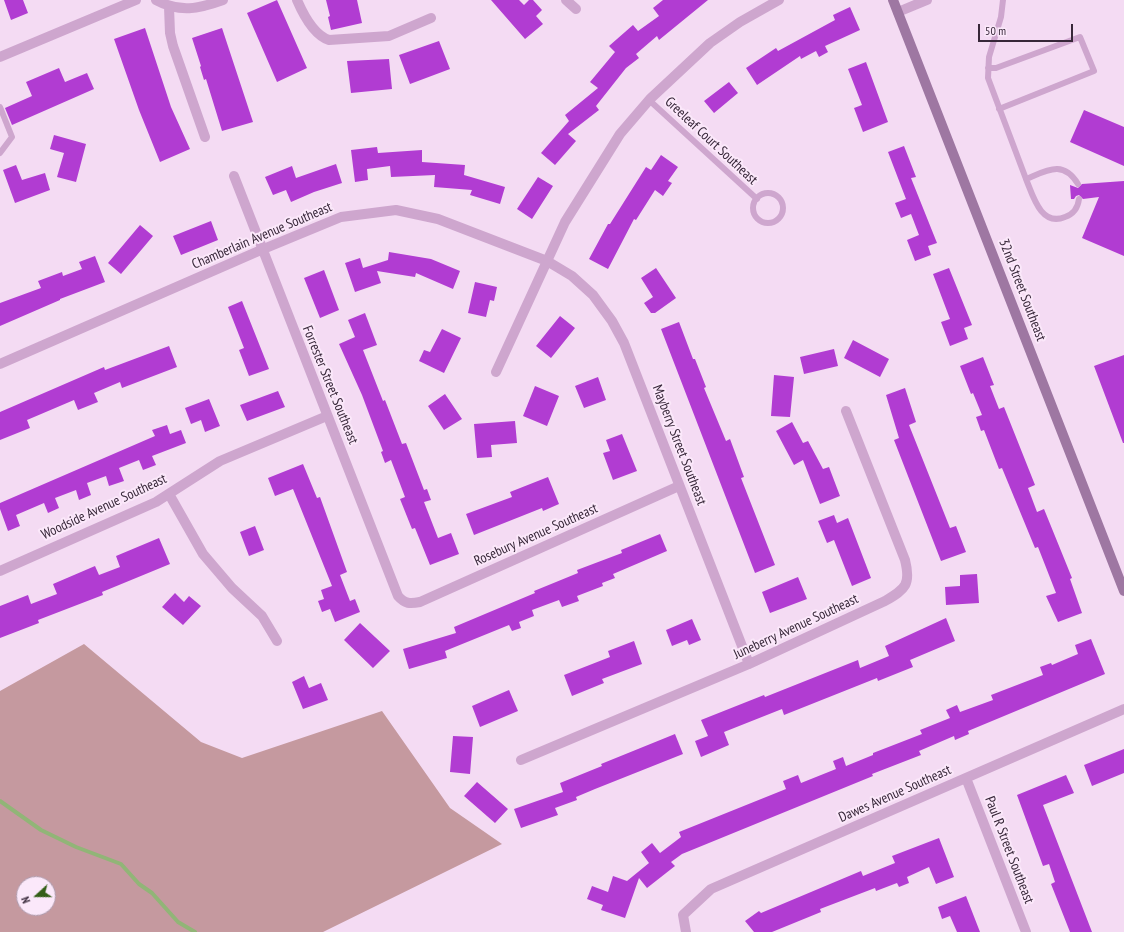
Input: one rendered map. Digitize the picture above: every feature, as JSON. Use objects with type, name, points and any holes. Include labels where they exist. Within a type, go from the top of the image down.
[{"type":"street","points":[[0,57],[136,0]]},
{"type":"street","points":[[156,0],[169,7],[201,8],[223,0]]},
{"type":"street","points":[[297,0],[310,23],[321,37],[329,40],[389,36],[431,18]]},
{"type":"street","points":[[566,0],[576,9]]},
{"type":"street","points":[[496,372],[565,222],[620,134],[649,100],[710,43],[740,22],[779,0]]},
{"type":"street","name":"32nd Street Southeast","points":[[893,0],[1123,584]]},
{"type":"street","points":[[898,12],[927,0]]},
{"type":"street","points":[[169,7],[170,32],[173,46],[205,137]]},
{"type":"street","name":"Forrester Street Southeast","points":[[234,176],[261,250],[398,596],[404,602]]},
{"type":"street","name":"Chamberlain Avenue Southeast","points":[[0,364],[261,250],[341,217],[396,210],[438,219],[547,261]]},
{"type":"street","name":"Mayberry Street Southeast","points":[[547,261],[577,281],[593,295],[612,321],[624,343],[748,664]]},
{"type":"street","name":"Juneberry Avenue Southeast","points":[[522,760],[748,664],[885,601],[901,592],[907,584],[908,573],[905,560],[846,411]]},
{"type":"street","name":"Woodside Avenue Southeast","points":[[0,570],[156,502],[220,461],[327,416]]},
{"type":"street","name":"Rosebury Avenue Southeast","points":[[404,602],[411,604],[420,602],[679,486]]},
{"type":"street","points":[[169,494],[203,554],[217,572],[262,616],[277,641]]},
{"type":"street","name":"Dawes Avenue Southeast","points":[[686,932],[683,915],[711,889],[1124,709]]},
{"type":"street","name":"Paul R Street Southeast","points":[[966,778],[1026,932]]},
{"type":"lane","points":[[1003,0],[1001,17],[989,57],[988,68],[988,78],[999,109],[1026,179],[1042,213],[1050,218],[1060,219],[1070,216],[1078,207],[1079,199]]},
{"type":"lane","points":[[988,68],[996,68],[1080,37],[1094,71],[999,109]]},
{"type":"lane","name":"Greeleaf Court Southeast","points":[[649,100],[757,199]]},
{"type":"lane","points":[[0,107],[12,137],[0,153]]},
{"type":"lane","points":[[1026,179],[1057,169],[1065,170],[1072,175],[1078,184]]},
{"type":"lane","name":"Greeleaf Court Southeast","points":[[765,194],[778,197],[781,201],[783,211],[779,219],[770,223],[760,221],[757,218],[753,208],[757,199],[765,194]]},
{"type":"shaded area","points":[[84,644],[201,742],[242,758],[382,711],[450,808],[502,844],[323,932],[0,932],[0,691]]},
{"type":"building","points":[[4,0],[23,0],[28,13],[11,20]]},
{"type":"building","points":[[277,0],[307,68],[277,82],[247,13]]},
{"type":"building","points":[[326,0],[357,0],[362,23],[331,30],[328,17],[330,16]]},
{"type":"building","points":[[491,0],[519,0],[524,5],[529,0],[533,0],[542,10],[536,16],[543,24],[525,39]]},
{"type":"building","points":[[663,0],[708,0],[659,40],[657,36],[636,54],[639,58],[626,68],[596,106],[599,110],[568,134],[576,141],[555,165],[541,153],[569,121],[565,115],[598,88],[590,82],[615,52],[609,46],[633,25],[638,31],[659,16],[653,8]]},
{"type":"building","points":[[850,7],[860,30],[825,46],[828,52],[819,57],[816,51],[801,59],[800,56],[757,85],[746,68],[776,48],[778,51],[835,20],[833,15]]},
{"type":"building","points":[[145,28],[171,107],[190,149],[160,162],[139,110],[114,39]]},
{"type":"building","points":[[222,28],[253,122],[222,131],[206,79],[204,80],[192,38]]},
{"type":"building","points":[[439,41],[450,69],[410,84],[399,55]]},
{"type":"building","points":[[389,59],[392,89],[351,93],[347,61]]},
{"type":"building","points":[[866,62],[888,122],[863,132],[854,108],[862,105],[848,69]]},
{"type":"building","points":[[59,68],[65,82],[87,73],[94,89],[12,125],[5,108],[32,96],[26,82]]},
{"type":"building","points":[[729,82],[738,93],[714,113],[704,101]]},
{"type":"building","points":[[1084,110],[1124,127],[1124,166],[1070,142]]},
{"type":"building","points":[[54,135],[86,144],[76,182],[57,177],[64,153],[50,149]]},
{"type":"building","points":[[904,146],[916,177],[911,178],[937,243],[928,246],[931,255],[915,261],[907,240],[919,235],[911,214],[901,218],[895,203],[906,199],[888,152]]},
{"type":"building","points":[[377,147],[378,153],[422,150],[422,162],[465,165],[464,175],[505,187],[500,204],[470,195],[472,190],[434,187],[435,175],[391,177],[390,166],[367,169],[368,180],[355,182],[351,150]]},
{"type":"building","points":[[661,155],[678,167],[668,181],[672,183],[663,196],[655,190],[636,220],[634,219],[608,269],[589,259],[608,224],[610,224],[646,167],[651,170]]},
{"type":"building","points":[[336,164],[342,183],[314,192],[291,202],[286,190],[273,195],[265,177],[292,166],[296,178]]},
{"type":"building","points":[[16,165],[22,180],[45,173],[50,190],[15,203],[3,170]]},
{"type":"building","points":[[538,177],[553,186],[532,219],[517,209]]},
{"type":"building","points":[[1124,181],[1124,256],[1082,238],[1099,197],[1083,199],[1079,195],[1074,199],[1071,199],[1070,185],[1078,188],[1082,184]]},
{"type":"building","points":[[211,221],[218,240],[181,255],[173,236]]},
{"type":"building","points":[[140,225],[153,236],[121,274],[108,263]]},
{"type":"building","points":[[389,252],[431,259],[460,271],[453,289],[416,273],[415,277],[377,271],[381,283],[355,292],[345,263],[360,258],[363,268],[388,260]]},
{"type":"building","points":[[95,256],[105,282],[60,299],[0,326],[0,303],[41,288],[38,281],[62,272],[63,276],[82,269],[79,262]]},
{"type":"building","points":[[656,268],[676,298],[655,313],[651,313],[644,303],[653,297],[641,278]]},
{"type":"building","points":[[949,268],[972,325],[964,328],[968,339],[950,346],[941,322],[950,319],[933,274]]},
{"type":"building","points":[[324,270],[339,310],[320,318],[304,278]]},
{"type":"building","points":[[475,282],[497,287],[494,301],[490,300],[486,317],[468,313]]},
{"type":"building","points":[[242,301],[269,369],[249,376],[239,350],[244,348],[228,307]]},
{"type":"building","points":[[365,313],[377,345],[363,350],[402,444],[406,443],[424,490],[427,489],[431,500],[424,502],[438,538],[451,533],[459,554],[430,565],[415,528],[412,529],[400,499],[405,497],[391,460],[385,463],[381,452],[383,451],[362,395],[339,344],[355,337],[348,320]]},
{"type":"building","points":[[560,316],[575,328],[551,358],[536,346]]},
{"type":"building","points":[[679,322],[693,359],[695,359],[706,387],[704,388],[726,441],[730,439],[744,477],[741,478],[775,565],[755,573],[661,329]]},
{"type":"building","points":[[442,329],[461,338],[444,373],[419,361],[424,350],[430,352]]},
{"type":"building","points":[[853,340],[889,359],[880,377],[844,358]]},
{"type":"building","points":[[169,346],[177,367],[122,388],[120,382],[94,393],[98,402],[78,410],[74,400],[27,420],[30,428],[0,440],[0,412],[104,367],[105,370]]},
{"type":"building","points":[[834,349],[838,366],[804,374],[800,357]]},
{"type":"building","points":[[1124,355],[1124,443],[1123,443],[1094,366]]},
{"type":"building","points":[[983,357],[994,385],[990,386],[999,409],[1004,407],[1035,485],[1028,488],[1037,512],[1044,509],[1072,578],[1070,579],[1082,613],[1058,622],[1046,596],[1056,593],[1038,547],[1035,548],[1002,468],[999,469],[984,430],[981,431],[976,417],[982,415],[973,393],[971,394],[960,366]]},
{"type":"building","points":[[774,375],[794,377],[790,417],[771,416]]},
{"type":"building","points":[[598,377],[606,400],[584,408],[575,386]]},
{"type":"building","points":[[535,386],[559,396],[547,426],[523,416]]},
{"type":"building","points":[[905,388],[916,422],[909,425],[950,528],[956,526],[966,552],[941,561],[894,440],[899,438],[886,395]]},
{"type":"building","points":[[278,391],[285,407],[247,421],[240,405]]},
{"type":"building","points":[[445,394],[462,419],[444,430],[428,406]]},
{"type":"building","points":[[209,399],[220,426],[205,432],[201,420],[191,424],[185,408]]},
{"type":"building","points":[[515,421],[517,443],[491,445],[492,457],[477,458],[474,424]]},
{"type":"building","points":[[792,422],[803,443],[808,441],[823,469],[829,467],[840,496],[820,504],[803,460],[794,465],[776,431]]},
{"type":"building","points":[[167,425],[170,434],[181,430],[186,443],[152,456],[156,465],[143,470],[139,460],[119,468],[124,481],[109,486],[106,476],[87,483],[91,495],[79,500],[76,490],[55,498],[59,508],[48,513],[44,503],[16,515],[20,526],[8,531],[0,509],[0,503],[155,436],[152,430]]},
{"type":"building","points":[[622,434],[637,471],[613,480],[603,453],[610,451],[606,440]]},
{"type":"building","points":[[303,464],[317,498],[320,497],[347,572],[340,575],[350,601],[355,599],[360,612],[335,622],[330,609],[322,612],[318,601],[324,599],[321,590],[332,586],[293,489],[275,496],[268,478]]},
{"type":"building","points":[[548,477],[559,504],[543,511],[542,508],[474,535],[466,514],[512,497],[510,492]]},
{"type":"building","points":[[834,515],[837,523],[848,518],[871,578],[852,586],[834,540],[827,543],[818,521]]},
{"type":"building","points":[[255,526],[264,550],[249,556],[240,532]]},
{"type":"building","points":[[660,534],[667,551],[613,574],[615,578],[602,583],[603,586],[577,596],[579,601],[562,607],[559,600],[532,610],[534,616],[519,622],[521,628],[512,631],[509,625],[445,651],[447,658],[409,669],[403,649],[456,633],[454,627],[535,593],[534,591],[578,573],[577,570],[622,553],[621,550]]},
{"type":"building","points":[[159,538],[170,564],[102,592],[103,595],[38,620],[39,623],[0,638],[0,606],[28,595],[31,604],[57,594],[53,584],[95,566],[99,575],[120,567],[116,556]]},
{"type":"building","points":[[977,574],[979,603],[946,605],[945,587],[960,586],[960,575]]},
{"type":"building","points":[[798,577],[807,599],[770,613],[762,592]]},
{"type":"building","points":[[175,593],[184,602],[189,596],[201,606],[183,625],[162,607]]},
{"type":"building","points":[[946,618],[955,641],[910,660],[913,667],[878,681],[877,678],[784,715],[782,709],[724,732],[729,745],[701,757],[695,741],[708,736],[701,720],[764,695],[765,697],[858,660],[860,668],[889,656],[885,646]]},
{"type":"building","points":[[692,619],[701,640],[689,645],[687,640],[672,646],[666,630]]},
{"type":"building","points":[[360,623],[390,651],[373,668],[344,640]]},
{"type":"building","points":[[1091,639],[1105,674],[968,731],[969,734],[955,740],[954,736],[919,751],[921,755],[872,774],[873,776],[682,854],[671,862],[675,866],[647,888],[639,878],[625,918],[601,910],[603,905],[587,899],[592,886],[608,892],[613,876],[627,881],[649,863],[641,852],[652,843],[660,853],[681,837],[679,832],[786,789],[783,781],[798,775],[801,783],[836,769],[833,761],[843,757],[846,766],[873,755],[873,753],[922,734],[920,730],[950,718],[946,710],[957,705],[960,712],[993,700],[991,695],[1043,675],[1040,667],[1051,663],[1052,665],[1078,654],[1075,645]]},
{"type":"building","points":[[634,641],[642,664],[602,679],[604,683],[572,696],[564,675],[610,657],[608,651]]},
{"type":"building","points":[[304,676],[309,688],[321,683],[328,700],[303,709],[292,682]]},
{"type":"building","points":[[509,690],[518,711],[480,727],[472,706]]},
{"type":"building","points":[[675,734],[683,754],[576,797],[577,800],[555,808],[558,815],[521,828],[514,809],[563,792],[560,783],[602,766],[601,764]]},
{"type":"building","points":[[453,736],[473,737],[470,774],[450,772]]},
{"type":"building","points":[[1124,749],[1124,773],[1092,786],[1084,765]]},
{"type":"building","points":[[1066,775],[1074,793],[1043,805],[1092,932],[1070,932],[1051,884],[1055,882],[1049,864],[1043,866],[1017,795]]},
{"type":"building","points":[[477,782],[508,809],[495,823],[464,796]]},
{"type":"building","points":[[939,838],[954,877],[936,884],[929,867],[907,877],[909,883],[899,887],[897,883],[876,891],[875,888],[820,909],[821,912],[772,932],[754,932],[745,921],[759,911],[761,913],[861,871],[863,876],[895,863],[892,856]]},
{"type":"building","points":[[966,896],[980,932],[957,932],[950,916],[942,919],[938,907]]},
{"type":"waterway","points":[[0,801],[41,830],[76,847],[121,864],[139,884],[152,893],[178,922],[195,932]]}]
